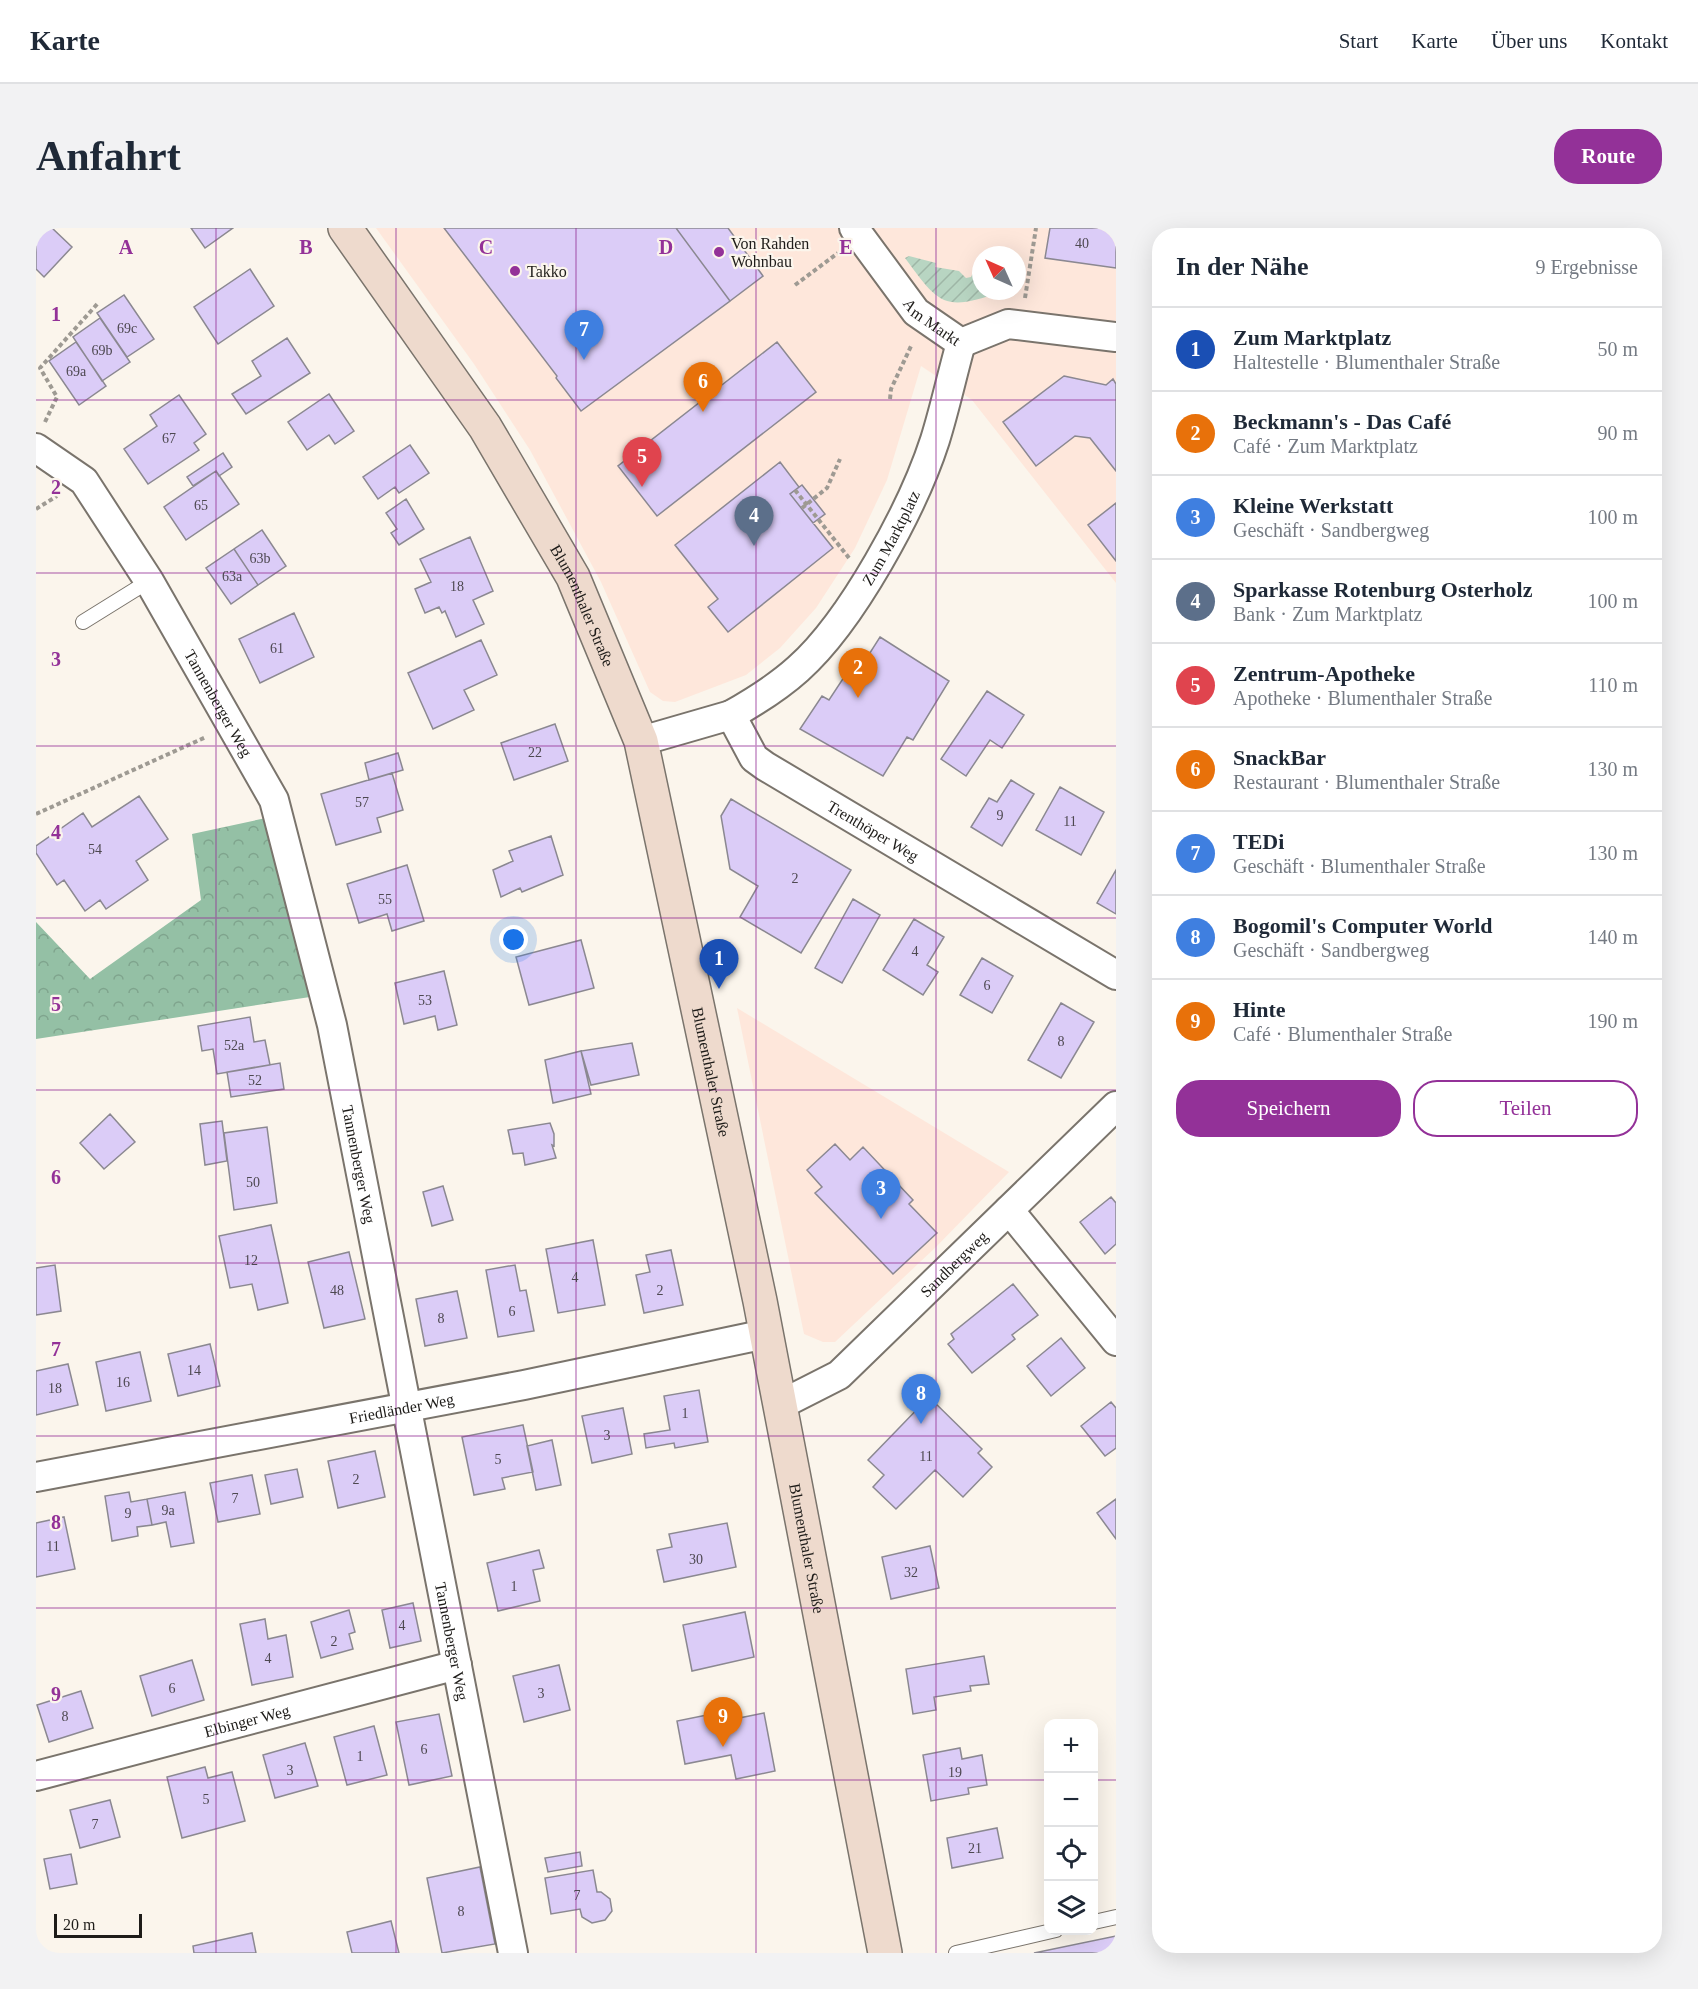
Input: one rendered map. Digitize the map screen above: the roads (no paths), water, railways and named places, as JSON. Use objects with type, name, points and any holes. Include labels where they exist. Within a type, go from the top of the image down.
[{"type":"main road","name":"Blumenthaler Straße","points":[[345,228],[485,427],[573,577],[641,741],[766,1334],[885,1953]]},
{"type":"street","name":"Am Markt","points":[[857,232],[916,312],[961,343],[1008,324],[1116,338]]},
{"type":"street","name":"Zum Marktplatz","points":[[730,715],[756,700],[799,668],[847,612],[897,529],[935,441],[961,343]]},
{"type":"street","name":"Tannenberger Weg","points":[[39,438],[84,481],[149,581],[274,800],[332,1025],[513,1953]]},
{"type":"street","points":[[641,741],[730,715]]},
{"type":"street","name":"Trenthöper Weg","points":[[730,715],[754,758],[765,766],[1116,975]]},
{"type":"street","name":"Sandbergweg","points":[[780,1405],[839,1375],[1116,1106]]},
{"type":"street","points":[[1009,1210],[1116,1341]]},
{"type":"street","name":"Friedländer Weg","points":[[36,1476],[408,1407],[766,1334]]},
{"type":"street","name":"Elbinger Weg","points":[[36,1776],[457,1665]]},
{"type":"lane","points":[[82,622],[149,581]]},
{"type":"lane","points":[[1098,1921],[1116,1917]]},
{"type":"lane","points":[[956,1953],[1044,1933]]},
{"type":"place","name":"Von Rahden Wohnbau","points":[[719,252]]},
{"type":"place","name":"Takko","points":[[515,271]]},
{"type":"place","name":"TEDi","points":[[584,360]]},
{"type":"place","name":"SnackBar","points":[[703,412]]},
{"type":"place","name":"Zentrum-Apotheke","points":[[642,487]]},
{"type":"place","name":"Sparkasse Rotenburg Osterholz","points":[[754,546]]},
{"type":"place","name":"Beckmann's - Das Café","points":[[858,698]]},
{"type":"place","name":"Zum Marktplatz","points":[[719,989]]},
{"type":"place","name":"Kleine Werkstatt","points":[[881,1219]]},
{"type":"place","name":"Bogomil's Computer World","points":[[921,1424]]},
{"type":"place","name":"Hinte","points":[[723,1747]]}]
